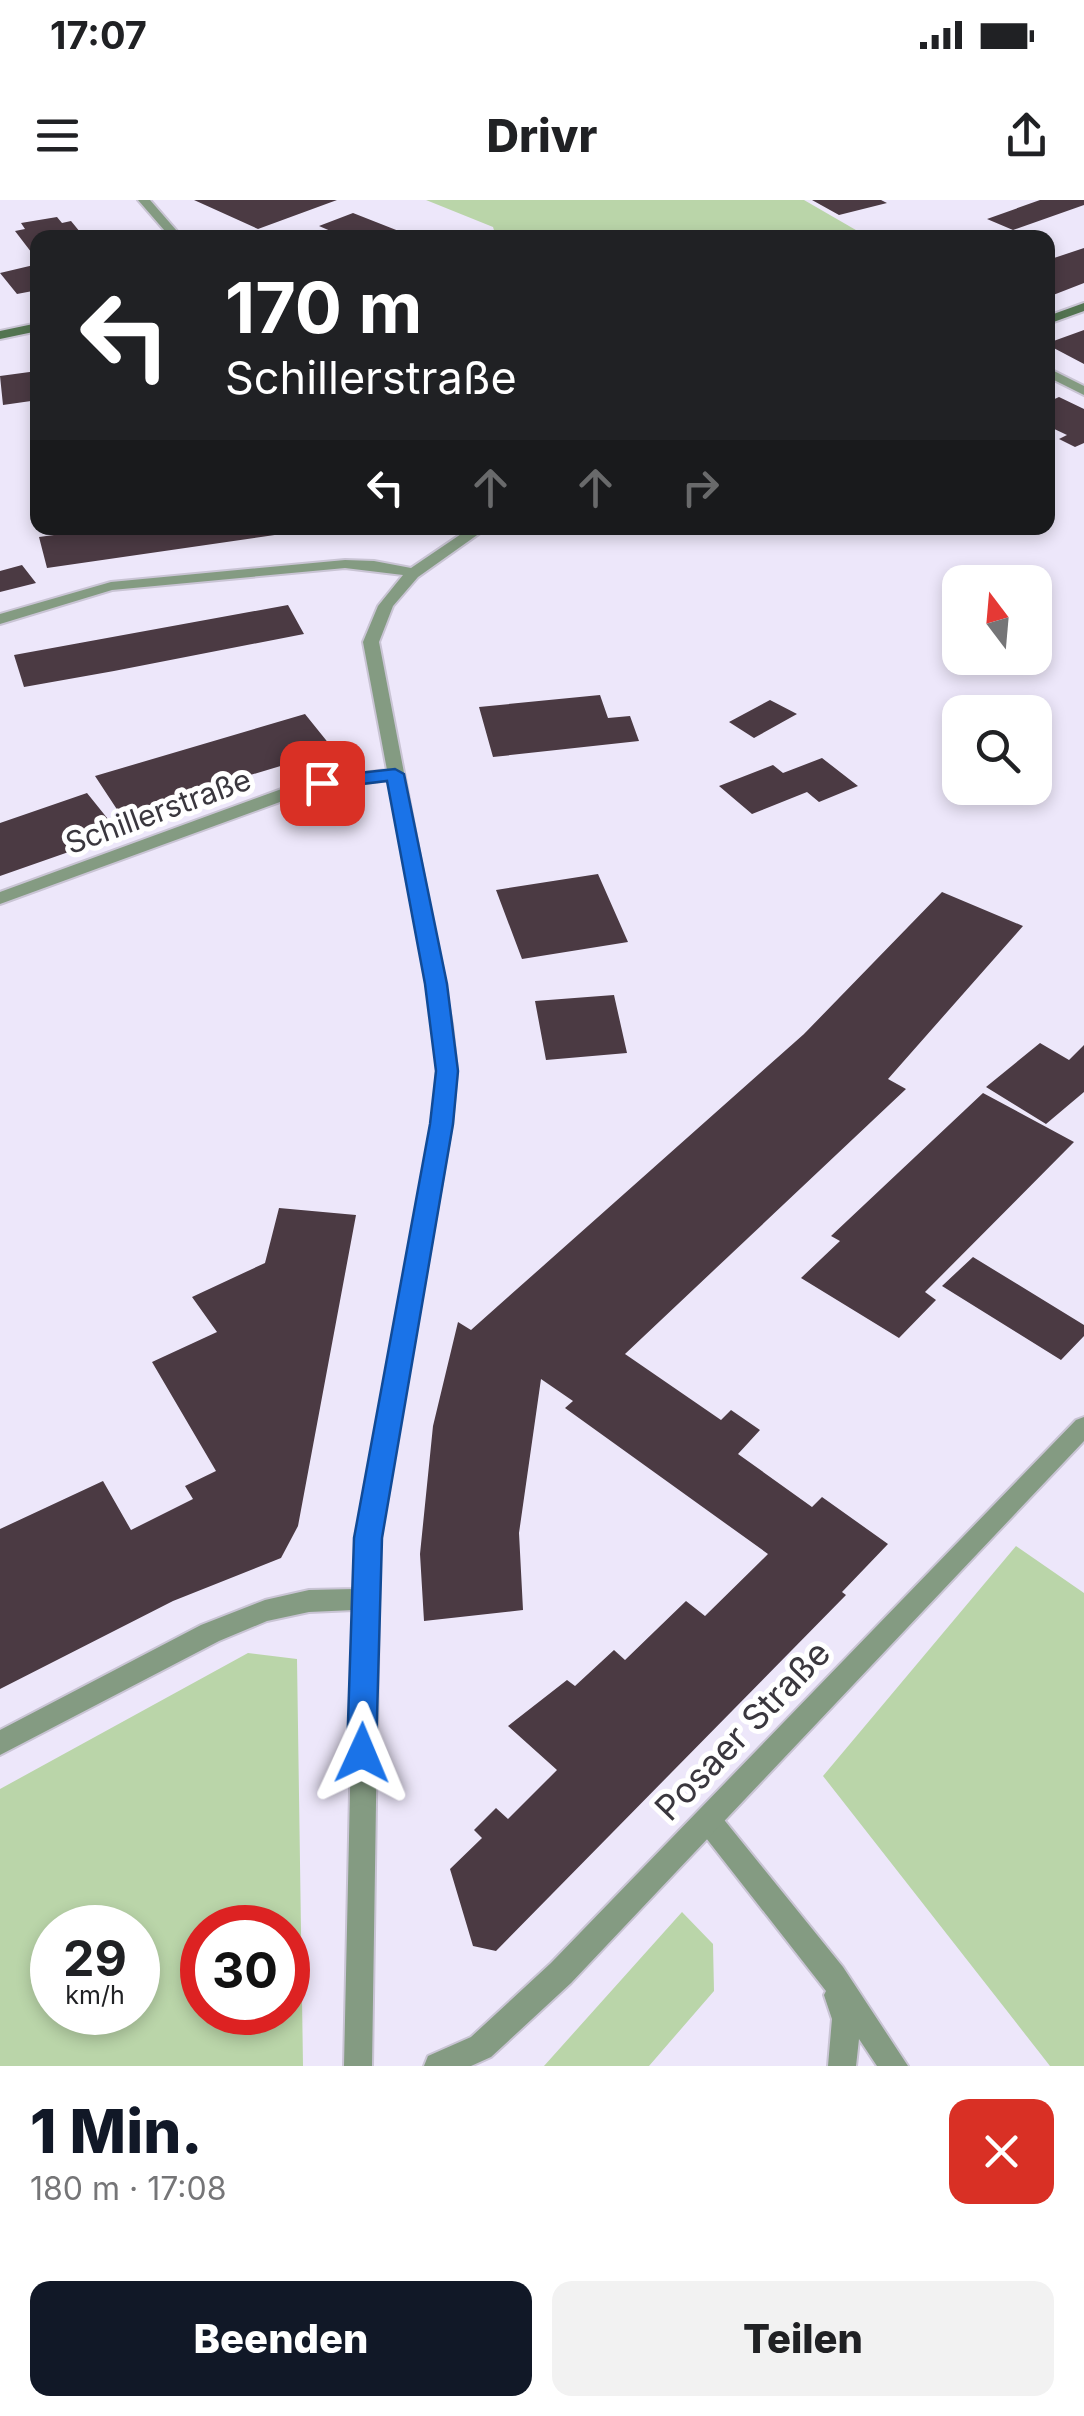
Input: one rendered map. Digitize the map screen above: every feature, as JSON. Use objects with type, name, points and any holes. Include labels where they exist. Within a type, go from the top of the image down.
[{"type":"street","points":[[144,200],[171,230]]},
{"type":"street","points":[[1055,317],[1084,307]]},
{"type":"street","points":[[0,335],[30,329]]},
{"type":"street","points":[[1055,376],[1084,391]]},
{"type":"street","points":[[358,2066],[368,1538],[442,1124],[447,1071],[441,1011],[371,642],[383,607],[416,573],[470,535]]},
{"type":"street","points":[[0,618],[111,586],[345,564],[416,573]]},
{"type":"street","name":"Schillerstraße","points":[[0,898],[293,791],[337,780],[395,774]]},
{"type":"street","name":"Posaer Straße","points":[[438,2066],[481,2047],[561,1973],[1084,1426]]},
{"type":"street","points":[[0,1743],[210,1632],[265,1611],[309,1601],[366,1599]]},
{"type":"street","points":[[708,1820],[833,1977],[893,2065]]},
{"type":"street","points":[[833,1977],[846,2019],[842,2066]]},
{"type":"green space","points":[[426,200],[804,200],[856,230],[494,230]]},
{"type":"green space","points":[[1016,1546],[1084,1593],[1084,2066],[1050,2066],[823,1776]]},
{"type":"green space","points":[[248,1653],[297,1659],[301,1905],[180,1905],[180,2035],[303,2035],[303,2066],[0,2066],[0,1789]]},
{"type":"green space","points":[[682,1912],[713,1944],[714,1991],[649,2066],[544,2066]]},
{"type":"building","points":[[194,200],[337,200],[258,229]]},
{"type":"building","points":[[812,200],[881,200],[887,203],[839,215]]},
{"type":"building","points":[[1040,200],[1084,200],[1084,205],[1013,230],[987,219]]},
{"type":"building","points":[[353,213],[396,230],[328,230],[319,226]]},
{"type":"building","points":[[57,217],[62,223],[71,221],[78,230],[30,230],[30,251],[15,231],[25,229],[21,223]]},
{"type":"building","points":[[1084,248],[1084,283],[1055,294],[1055,258]]},
{"type":"building","points":[[30,266],[30,292],[17,294],[0,273]]},
{"type":"building","points":[[1084,330],[1084,364],[1055,349],[1055,340]]},
{"type":"building","points":[[30,372],[30,401],[3,405],[0,376]]},
{"type":"building","points":[[1059,397],[1084,409],[1084,443],[1075,447],[1059,439],[1067,435],[1055,429],[1055,399]]},
{"type":"building","points":[[54,535],[275,535],[47,568],[39,537]]},
{"type":"building","points":[[22,565],[36,583],[0,592],[0,571]]},
{"type":"building","points":[[288,605],[304,634],[114,671],[24,687],[14,655]]},
{"type":"building","points":[[600,695],[608,718],[630,716],[639,741],[493,757],[479,707]]},
{"type":"building","points":[[770,700],[797,714],[754,738],[729,722]]},
{"type":"building","points":[[305,714],[334,750],[120,814],[95,776]]},
{"type":"building","points":[[822,758],[858,786],[819,802],[807,792],[752,814],[719,786],[773,765],[783,773]]},
{"type":"building","points":[[87,793],[120,834],[0,876],[0,823]]},
{"type":"building","points":[[598,874],[628,942],[522,959],[496,890]]},
{"type":"building","points":[[942,892],[1023,926],[888,1079],[906,1089],[625,1354],[721,1420],[731,1410],[760,1430],[738,1454],[812,1507],[822,1497],[888,1544],[842,1592],[846,1595],[496,1951],[473,1946],[450,1869],[482,1838],[474,1830],[496,1808],[508,1819],[557,1770],[508,1726],[567,1680],[575,1686],[614,1650],[625,1660],[686,1601],[705,1616],[768,1554],[565,1408],[573,1401],[541,1379],[519,1533],[523,1610],[424,1621],[420,1554],[433,1426],[458,1322],[471,1330],[804,1034]]},
{"type":"building","points":[[614,995],[627,1053],[546,1060],[535,1001]]},
{"type":"building","points":[[1040,1043],[1069,1060],[1084,1045],[1084,1092],[1046,1124],[986,1087]]},
{"type":"building","points":[[983,1093],[1074,1142],[925,1292],[936,1300],[899,1338],[801,1278],[840,1241],[831,1236]]},
{"type":"building","points":[[279,1208],[356,1215],[298,1526],[281,1558],[173,1601],[0,1689],[0,1529],[103,1481],[131,1530],[193,1499],[185,1486],[216,1471],[152,1362],[217,1332],[192,1297],[265,1263]]},
{"type":"building","points":[[973,1257],[1084,1325],[1084,1336],[1061,1360],[942,1286]]},
{"type":"route","points":[[322,783],[395,774],[436,984],[447,1071],[442,1124],[368,1538],[362,1753]]}]
